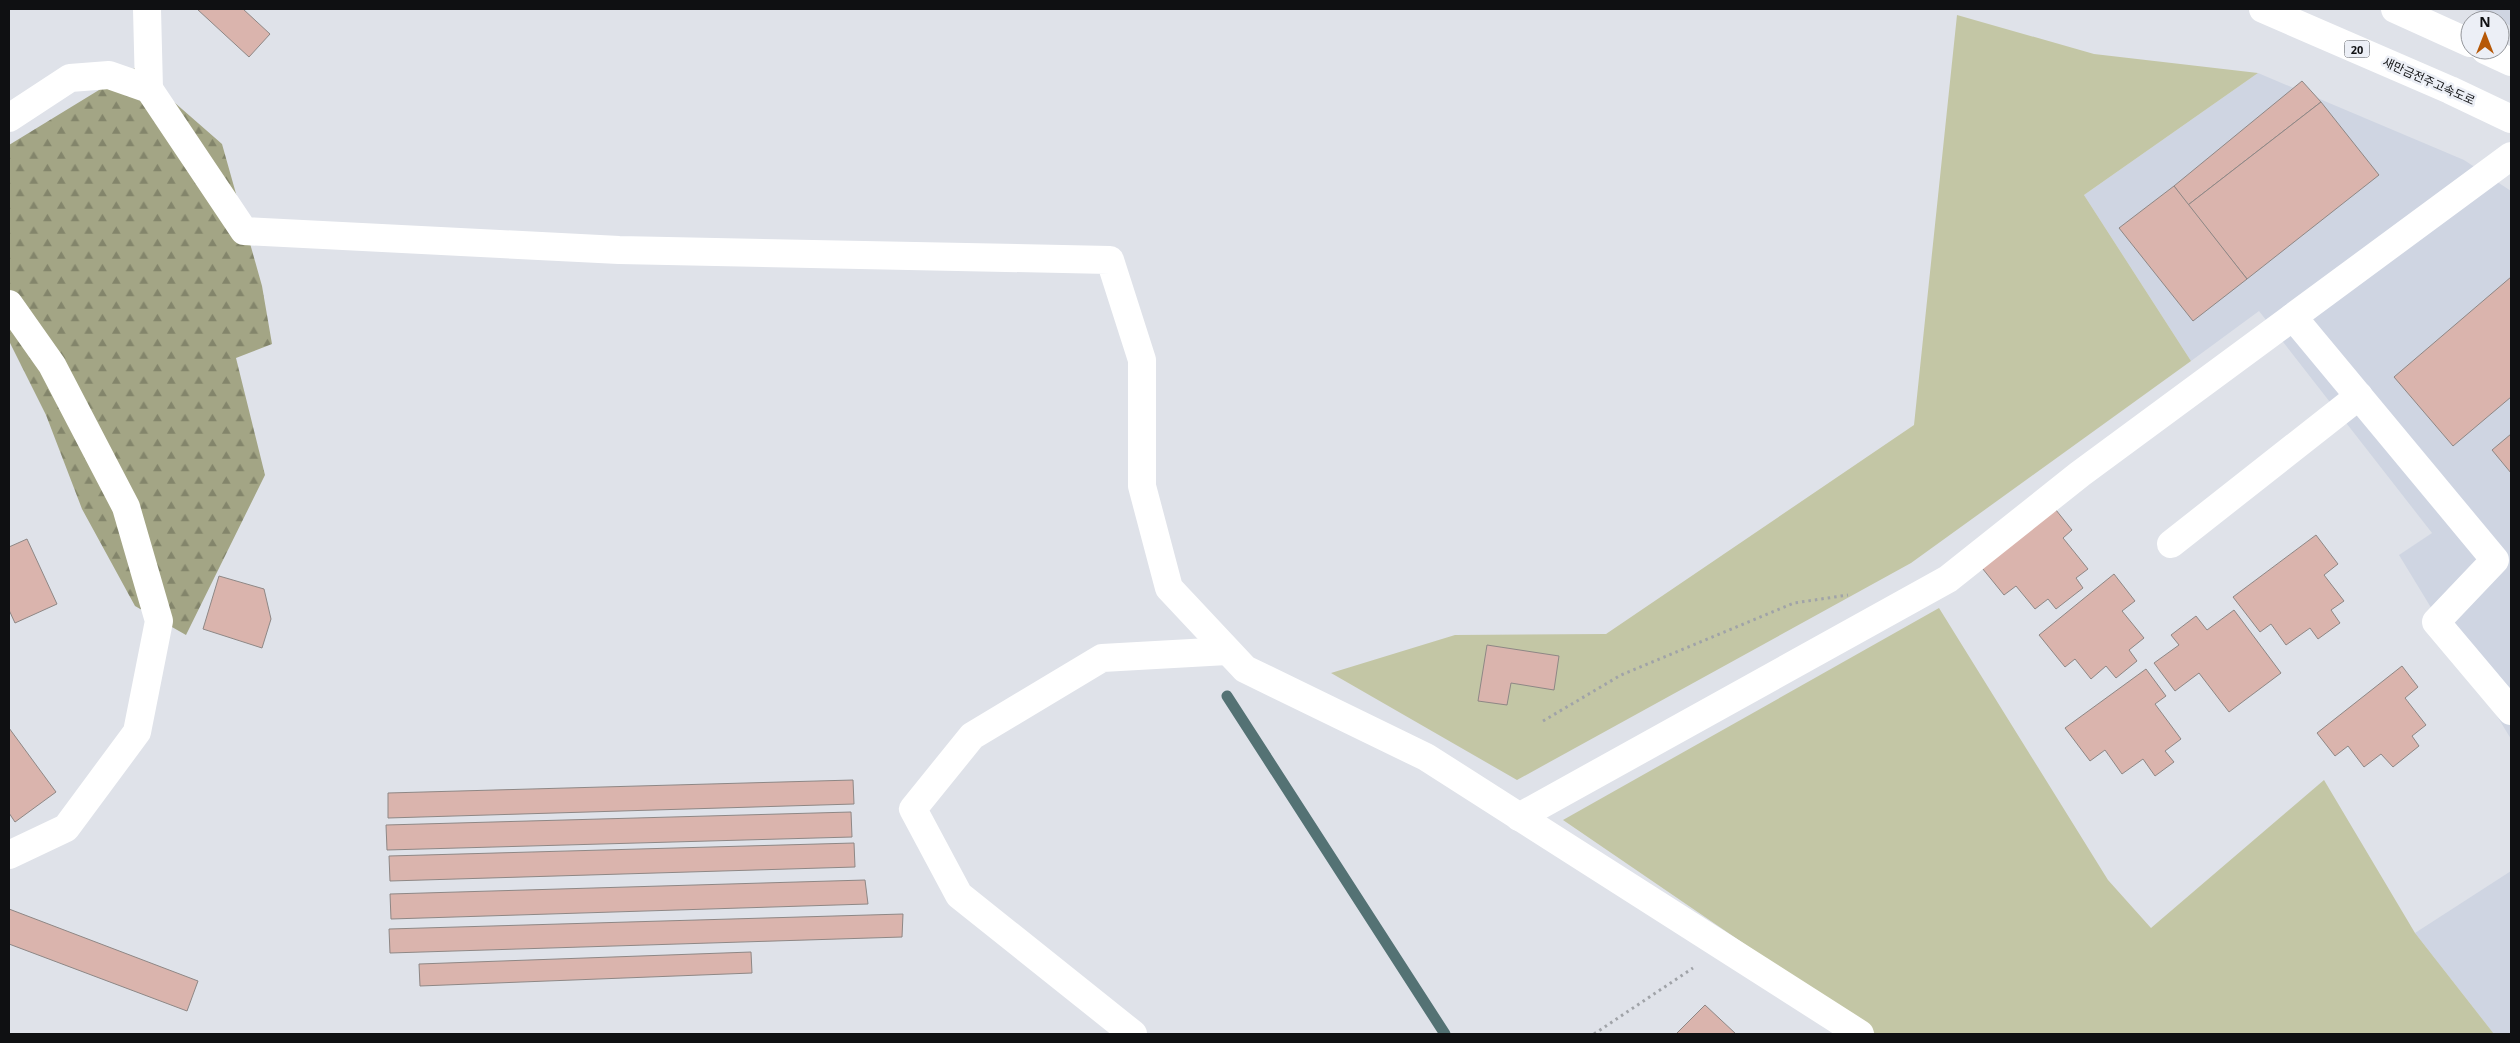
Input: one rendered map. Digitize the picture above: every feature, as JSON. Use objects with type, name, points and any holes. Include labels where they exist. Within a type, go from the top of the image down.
[{"type":"main road","points":[[147,9],[149,89],[244,231],[619,250],[1110,260],[1142,360],[1142,486],[1169,588],[1227,651],[1244,668],[1426,758],[1860,1034]]},
{"type":"main road","name":"새만금전주고속도로","points":[[2263,9],[2450,90],[2511,119]]},
{"type":"main road","points":[[2395,9],[2460,38]]},
{"type":"main road","points":[[9,118],[70,78],[109,75],[149,89]]},
{"type":"main road","points":[[1519,817],[1948,579],[2080,474],[2511,156]]},
{"type":"main road","points":[[9,304],[52,365],[126,507],[159,621],[137,732],[66,828],[9,855]]},
{"type":"main road","points":[[2293,316],[2495,560],[2436,622],[2511,711]]},
{"type":"main road","points":[[2171,544],[2359,396]]},
{"type":"main road","points":[[1133,1034],[959,895],[913,809],[972,736],[1102,658],[1227,651]]},
{"type":"path","points":[[1543,721],[1621,675],[1784,607],[1794,603],[1851,594]]},
{"type":"path","points":[[1594,1034],[1723,947]]},
{"type":"shaded area","points":[[2472,9],[2511,9],[2511,26],[2510,10]]},
{"type":"shaded area","points":[[2258,73],[2464,160],[2511,191],[2511,739],[2399,555],[2432,533],[2259,311],[2191,361],[2084,195]]},
{"type":"shaded area","points":[[2511,871],[2511,1034],[2494,1034],[2415,933]]},
{"type":"green space","points":[[1957,15],[2094,54],[2258,73],[2084,195],[2191,361],[1911,563],[1517,780],[1331,673],[1455,635],[1606,634],[1914,425]]},
{"type":"green space","points":[[135,68],[222,144],[262,286],[272,344],[236,358],[265,475],[186,635],[135,606],[82,509],[46,415],[9,341],[9,145]]},
{"type":"green space","points":[[1939,608],[2108,880],[2151,928],[2324,780],[2415,933],[2494,1034],[1876,1034],[1563,820]]},
{"type":"building","points":[[197,9],[243,9],[270,34],[249,57]]},
{"type":"building","points":[[2302,81],[2321,102],[2188,205],[2174,186]]},
{"type":"building","points":[[2321,102],[2379,175],[2247,279],[2188,205]]},
{"type":"building","points":[[2174,186],[2247,279],[2193,321],[2119,228]]},
{"type":"building","points":[[2511,277],[2511,397],[2453,446],[2394,377]]},
{"type":"building","points":[[2511,434],[2511,473],[2492,450]]},
{"type":"building","points":[[2052,505],[2072,530],[2063,538],[2088,569],[2076,578],[2083,588],[2056,609],[2048,599],[2035,609],[2016,586],[2004,595],[1978,563]]},
{"type":"building","points":[[2316,535],[2338,564],[2324,575],[2344,601],[2331,610],[2340,623],[2318,639],[2310,628],[2286,645],[2271,624],[2260,632],[2233,597]]},
{"type":"building","points":[[27,539],[57,604],[15,623],[9,610],[9,547]]},
{"type":"building","points":[[2114,574],[2135,601],[2122,611],[2144,638],[2129,650],[2137,661],[2116,678],[2106,666],[2091,679],[2075,659],[2065,667],[2039,635]]},
{"type":"building","points":[[219,576],[264,589],[271,619],[262,648],[203,629]]},
{"type":"building","points":[[2234,610],[2281,673],[2229,712],[2199,673],[2175,691],[2154,663],[2179,645],[2171,635],[2196,616],[2207,630]]},
{"type":"building","points":[[1487,645],[1559,656],[1554,690],[1511,683],[1507,705],[1478,701]]},
{"type":"building","points":[[2402,666],[2418,687],[2405,698],[2426,725],[2412,736],[2419,746],[2393,767],[2381,754],[2364,767],[2348,746],[2335,756],[2317,733]]},
{"type":"building","points":[[2146,669],[2166,696],[2155,704],[2181,739],[2165,751],[2174,762],[2155,776],[2143,759],[2122,774],[2105,750],[2090,761],[2065,728]]},
{"type":"building","points":[[9,728],[56,792],[15,822],[9,813]]},
{"type":"building","points":[[853,780],[854,804],[388,818],[388,793]]},
{"type":"building","points":[[851,812],[852,837],[387,850],[386,825]]},
{"type":"building","points":[[854,843],[855,867],[390,881],[389,856]]},
{"type":"building","points":[[865,880],[868,904],[391,919],[390,894]]},
{"type":"building","points":[[9,909],[198,981],[187,1011],[9,944]]},
{"type":"building","points":[[903,914],[902,937],[390,953],[389,929]]},
{"type":"building","points":[[751,952],[752,973],[420,986],[419,964]]},
{"type":"building","points":[[1705,1005],[1736,1034],[1676,1034]]},
{"type":"waterway","points":[[1227,696],[1445,1034]]}]
